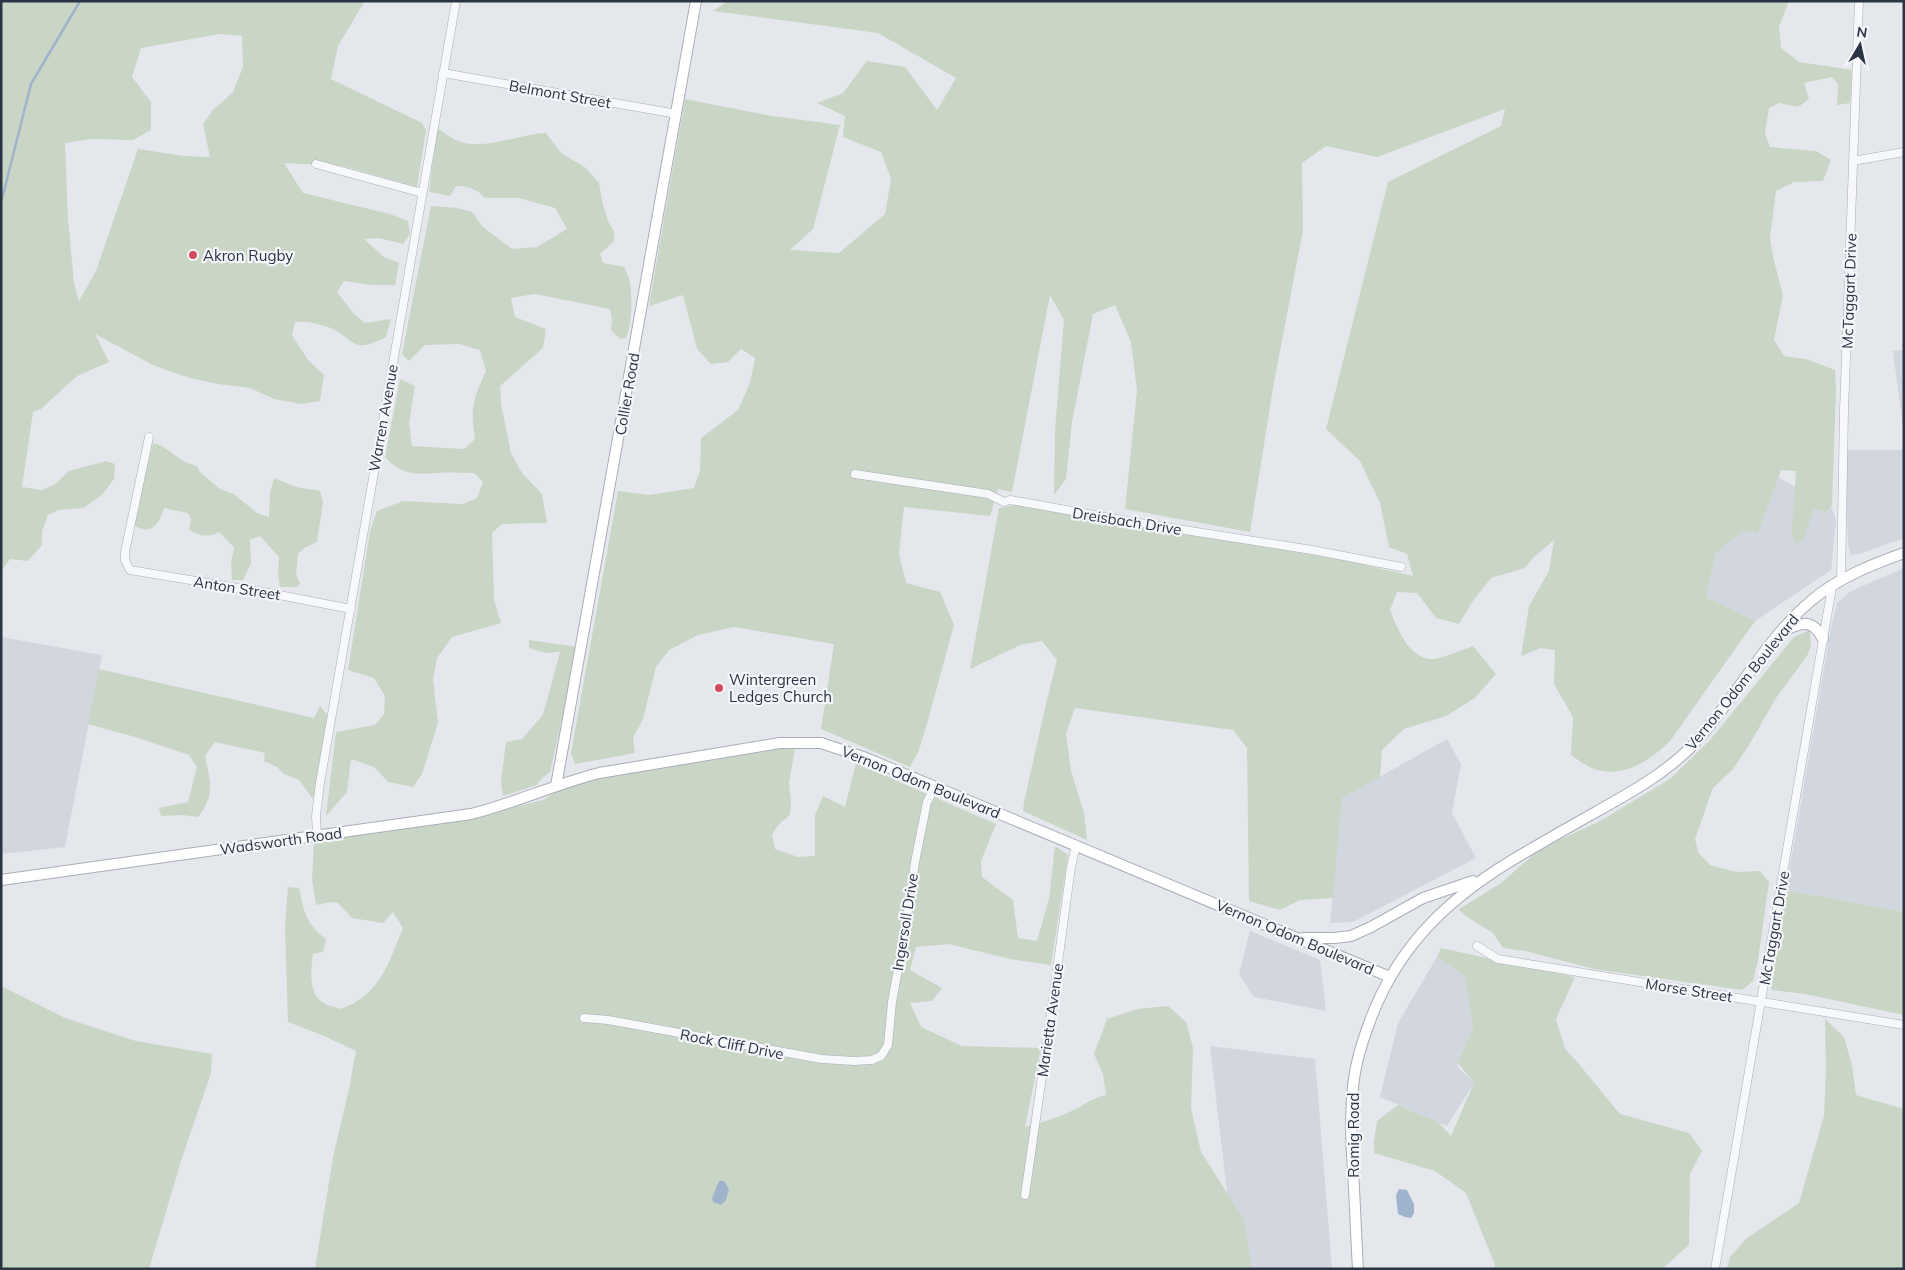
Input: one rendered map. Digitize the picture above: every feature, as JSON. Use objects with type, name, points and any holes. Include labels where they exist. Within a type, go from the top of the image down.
[{"type":"main road","name":"Collier Road","points":[[556,786],[696,1]]},
{"type":"main road","name":"Vernon Odom Boulevard","points":[[556,786],[570,780],[599,773],[659,762],[780,743],[821,743],[836,747],[1076,845],[1390,977],[1408,948],[1439,913],[1483,878],[1631,793],[1670,766],[1691,747],[1710,724],[1781,631],[1814,598],[1836,584],[1883,560],[1904,553]]},
{"type":"main road","points":[[1781,631],[1797,624],[1810,624],[1818,630],[1823,639]]},
{"type":"main road","name":"Wadsworth Road","points":[[1,880],[471,814],[556,786]]},
{"type":"main road","points":[[1297,938],[1351,936],[1423,898],[1483,878]]},
{"type":"main road","name":"Romig Road","points":[[1358,1269],[1350,1131],[1353,1086],[1366,1031],[1390,977]]},
{"type":"street","name":"Warren Avenue","points":[[318,836],[316,816],[320,783],[456,1]]},
{"type":"street","name":"McTaggart Drive","points":[[1715,1269],[1823,639],[1836,584],[1859,1]]},
{"type":"street","name":"Belmont Street","points":[[443,73],[677,114]]},
{"type":"street","points":[[1854,161],[1904,152]]},
{"type":"street","points":[[316,164],[422,194]]},
{"type":"street","name":"Anton Street","points":[[149,437],[126,552],[127,564],[130,570],[351,608]]},
{"type":"street","name":"Dreisbach Drive","points":[[854,474],[988,494],[1004,502],[1010,500],[1127,522],[1262,541],[1401,567]]},
{"type":"street","name":"Ingersoll Drive","points":[[880,1056],[884,1053],[889,1041],[892,1002],[927,802],[936,788]]},
{"type":"street","name":"Marietta Avenue","points":[[1025,1195],[1070,867],[1076,845]]},
{"type":"street","name":"Morse Street","points":[[1478,946],[1498,959],[1904,1025]]},
{"type":"street","name":"Rock Cliff Drive","points":[[584,1018],[608,1020],[822,1060],[864,1061],[880,1056]]},
{"type":"shaded area","points":[[1904,350],[1904,436],[1893,351]]},
{"type":"shaded area","points":[[1847,450],[1904,450],[1904,538],[1859,554],[1850,555],[1848,544]]},
{"type":"shaded area","points":[[1778,477],[1832,508],[1836,521],[1831,570],[1755,621],[1706,597],[1716,553],[1743,531],[1758,533]]},
{"type":"shaded area","points":[[1904,568],[1904,912],[1786,890],[1831,628],[1837,603],[1849,592]]},
{"type":"shaded area","points":[[1,637],[102,655],[65,847],[1,854]]},
{"type":"shaded area","points":[[1447,739],[1461,764],[1452,813],[1476,858],[1353,922],[1330,923],[1342,798]]},
{"type":"shaded area","points":[[1250,931],[1320,960],[1326,1011],[1254,997],[1239,974]]},
{"type":"shaded area","points":[[1437,957],[1465,976],[1473,1027],[1457,1066],[1474,1083],[1447,1126],[1380,1097],[1398,1023]]},
{"type":"shaded area","points":[[1210,1046],[1315,1059],[1332,1269],[1236,1269]]},
{"type":"green space","points":[[1,1],[362,1],[363,4],[338,46],[331,79],[422,123],[426,130],[417,187],[343,166],[284,163],[303,193],[390,214],[408,221],[410,234],[403,244],[379,238],[364,239],[384,257],[399,263],[395,285],[372,285],[344,281],[337,292],[353,313],[365,323],[391,319],[386,337],[360,345],[352,342],[335,330],[324,326],[307,322],[295,322],[292,335],[308,360],[324,375],[320,401],[301,404],[274,399],[250,388],[190,378],[155,366],[95,334],[109,362],[77,376],[41,409],[33,412],[22,487],[42,490],[55,484],[69,471],[106,461],[115,464],[114,479],[102,495],[83,508],[58,510],[48,515],[42,531],[42,545],[28,561],[10,559],[1,572]],"holes":[[[220,34],[242,36],[243,67],[233,92],[213,110],[203,124],[210,157],[183,156],[138,149],[96,271],[79,301],[74,283],[68,219],[65,143],[92,139],[133,140],[151,130],[151,102],[132,77],[141,48]]]},
{"type":"green space","points":[[728,1],[1789,1],[1779,27],[1781,48],[1799,62],[1852,70],[1850,103],[1837,105],[1838,84],[1832,77],[1804,83],[1809,99],[1798,107],[1779,103],[1769,108],[1765,133],[1770,147],[1816,151],[1831,160],[1823,181],[1794,182],[1776,191],[1770,238],[1783,295],[1774,340],[1784,356],[1806,359],[1835,370],[1832,505],[1826,512],[1814,509],[1803,540],[1796,544],[1792,532],[1796,471],[1781,470],[1758,533],[1743,531],[1716,553],[1706,597],[1755,621],[1670,741],[1645,761],[1626,770],[1615,772],[1594,769],[1571,755],[1573,717],[1554,684],[1555,650],[1541,648],[1521,656],[1529,606],[1549,571],[1554,540],[1534,557],[1525,568],[1491,578],[1472,602],[1459,624],[1436,618],[1417,593],[1397,592],[1390,610],[1404,640],[1416,653],[1423,657],[1435,659],[1473,646],[1496,674],[1475,698],[1446,716],[1404,729],[1382,750],[1380,777],[1342,798],[1333,898],[1300,900],[1280,910],[1249,901],[1247,748],[1233,730],[1075,708],[1066,734],[1071,771],[1084,813],[1087,840],[1023,811],[1057,660],[1042,641],[1020,645],[970,669],[999,508],[1017,505],[1343,560],[1413,576],[1407,554],[1389,547],[1380,503],[1360,461],[1326,429],[1388,182],[1501,126],[1505,109],[1377,157],[1326,146],[1302,163],[1303,230],[1273,388],[1250,532],[1125,509],[1137,390],[1131,342],[1115,305],[1093,314],[1072,422],[1066,479],[1054,495],[1055,430],[1064,320],[1050,295],[1012,492],[998,489],[990,516],[904,507],[899,554],[906,583],[940,592],[954,625],[919,750],[910,767],[821,729],[834,644],[734,627],[698,635],[669,650],[656,667],[643,719],[633,738],[635,753],[575,764],[571,753],[618,491],[650,495],[694,488],[700,471],[701,438],[738,410],[750,383],[755,358],[741,349],[728,362],[711,364],[697,349],[683,295],[649,306],[685,99],[772,116],[840,125],[813,229],[790,250],[839,253],[885,214],[891,179],[881,152],[843,137],[845,116],[817,103],[843,93],[867,61],[905,67],[937,110],[956,78],[878,33],[713,11]]},
{"type":"green space","points":[[437,128],[455,140],[471,144],[492,143],[546,133],[561,153],[586,168],[599,183],[603,205],[614,232],[614,241],[600,254],[603,263],[624,267],[629,278],[631,300],[630,325],[626,338],[620,339],[611,330],[610,309],[535,294],[511,298],[515,317],[546,329],[543,348],[500,386],[501,404],[511,453],[522,473],[542,494],[547,523],[502,524],[492,533],[494,600],[501,623],[452,637],[437,658],[433,679],[438,723],[422,774],[413,787],[388,782],[374,767],[351,759],[347,792],[326,816],[336,732],[375,725],[384,714],[385,696],[374,678],[348,670],[370,531],[377,511],[403,501],[463,504],[477,498],[483,482],[474,473],[423,474],[404,471],[385,457],[400,379],[415,386],[409,423],[412,446],[464,449],[475,439],[474,404],[486,371],[480,350],[459,344],[425,345],[409,361],[402,354],[431,206],[457,208],[472,212],[483,227],[512,249],[537,247],[567,229],[555,208],[519,198],[485,198],[475,190],[460,186],[456,186],[450,196],[429,192]]},
{"type":"green space","points":[[153,443],[165,448],[185,462],[197,466],[200,472],[220,489],[234,494],[257,513],[269,517],[270,493],[274,478],[296,487],[320,491],[323,502],[317,542],[304,548],[298,554],[296,575],[300,583],[297,587],[280,587],[278,573],[279,557],[260,536],[250,540],[251,563],[243,580],[232,580],[231,564],[234,547],[219,532],[204,536],[189,530],[191,519],[188,513],[164,508],[158,522],[151,528],[141,529],[135,526]]},
{"type":"green space","points":[[1810,630],[1811,646],[1807,656],[1776,698],[1733,769],[1713,788],[1695,839],[1698,852],[1710,865],[1736,872],[1760,871],[1769,882],[1758,960],[1753,981],[1742,990],[1594,969],[1525,951],[1503,948],[1493,933],[1464,915],[1459,909],[1501,883],[1540,849],[1600,821],[1670,779],[1711,739],[1794,637]]},
{"type":"green space","points":[[529,640],[578,647],[550,772],[537,785],[503,796],[501,782],[506,742],[522,739],[543,715],[560,652],[545,653],[529,648]]},
{"type":"green space","points":[[99,669],[314,718],[320,706],[329,717],[313,799],[299,780],[284,774],[277,767],[264,761],[265,753],[215,742],[205,756],[210,788],[204,809],[198,817],[182,815],[161,816],[159,808],[188,802],[197,767],[189,755],[88,724]]},
{"type":"green space","points":[[796,742],[789,783],[790,815],[778,825],[772,835],[775,849],[798,857],[815,856],[815,815],[823,796],[845,807],[856,763],[996,824],[981,861],[982,877],[1013,900],[1018,938],[1037,941],[1049,899],[1055,846],[1068,855],[1051,965],[1010,959],[949,944],[916,947],[910,970],[942,988],[932,1001],[910,1003],[921,1027],[962,1046],[1041,1048],[1025,1127],[1061,1116],[1093,1099],[1106,1095],[1103,1074],[1094,1054],[1107,1019],[1137,1009],[1168,1006],[1186,1022],[1193,1048],[1191,1108],[1201,1152],[1243,1218],[1252,1269],[315,1269],[333,1157],[356,1051],[288,1022],[285,928],[288,887],[299,888],[310,923],[326,939],[323,952],[313,954],[312,986],[318,998],[329,1005],[341,1009],[355,1003],[374,986],[387,965],[403,928],[393,912],[383,923],[352,918],[338,903],[330,902],[316,905],[312,879],[314,842],[483,815],[543,800],[565,786],[616,770]]},
{"type":"green space","points":[[1786,890],[1904,912],[1904,1015],[1805,994],[1771,990]]},
{"type":"green space","points":[[1441,948],[1575,977],[1556,1019],[1565,1049],[1620,1114],[1689,1133],[1702,1151],[1690,1174],[1689,1245],[1662,1269],[1494,1269],[1495,1265],[1466,1193],[1435,1171],[1374,1153],[1377,1121],[1398,1105],[1438,1122],[1451,1136],[1474,1083],[1458,1063],[1473,1027],[1465,976],[1437,957]]},
{"type":"green space","points":[[1,986],[65,1018],[136,1041],[212,1054],[211,1073],[181,1161],[149,1269],[1,1269]]},
{"type":"green space","points":[[1825,1019],[1844,1037],[1852,1065],[1856,1095],[1904,1109],[1904,1269],[1727,1269],[1730,1257],[1747,1238],[1799,1203],[1824,1116],[1826,1070]]},
{"type":"water","points":[[719,1181],[724,1181],[729,1189],[726,1200],[721,1205],[713,1202],[712,1198]]},
{"type":"water","points":[[1399,1189],[1407,1190],[1414,1204],[1414,1213],[1411,1218],[1398,1214],[1396,1195]]},
{"type":"waterway","points":[[1,203],[31,84],[80,1]]},
{"type":"place","name":"Akron Rugby","points":[[193,255]]},
{"type":"place","name":"Wintergreen Ledges Church","points":[[719,688]]}]
